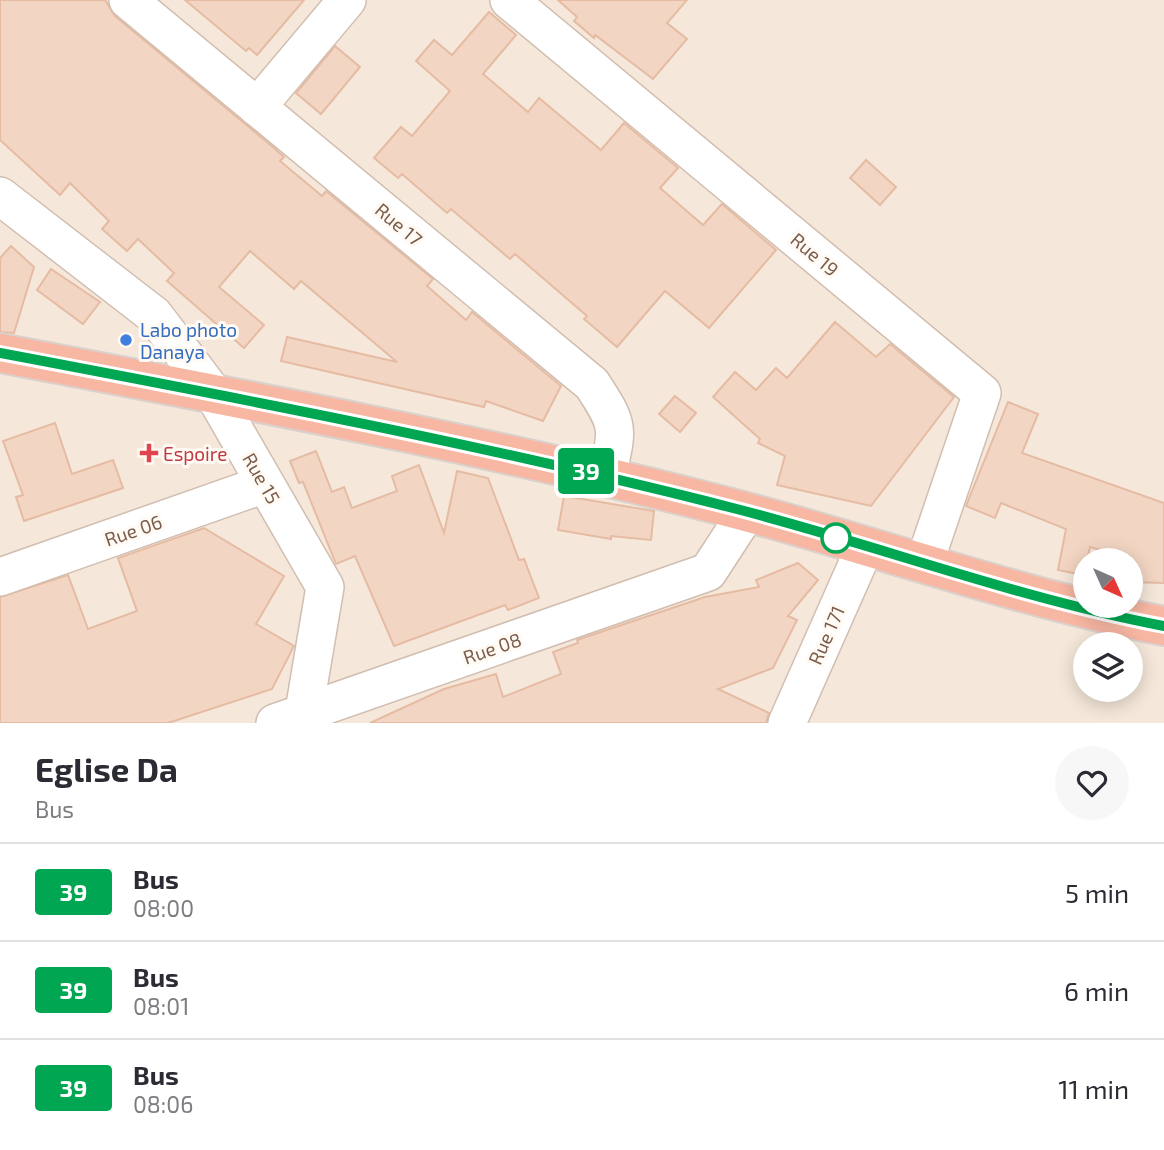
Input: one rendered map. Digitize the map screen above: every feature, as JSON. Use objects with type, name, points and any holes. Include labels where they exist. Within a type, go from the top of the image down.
[{"type":"highway","points":[[0,353],[213,393],[607,476],[747,512],[1101,614],[1164,626]]},
{"type":"street","name":"Rue 17","points":[[128,0],[592,384],[612,414],[617,430],[607,476]]},
{"type":"street","points":[[257,107],[347,0]]},
{"type":"street","name":"Rue 19","points":[[509,0],[982,393],[924,564]]},
{"type":"street","name":"Rue 15","points":[[0,196],[154,315],[213,393],[325,587],[295,719]]},
{"type":"street","name":"Rue 06","points":[[0,577],[265,484]]},
{"type":"street","name":"Rue 08","points":[[295,719],[708,572],[747,512]]},
{"type":"street","name":"Rue 171","points":[[787,723],[865,547]]},
{"type":"shaded area","points":[[0,0],[1164,0],[1164,723],[0,723]]},
{"type":"building","points":[[0,0],[105,0],[115,16],[284,157],[280,161],[322,196],[326,191],[433,279],[427,286],[466,320],[472,312],[561,386],[543,421],[486,401],[484,407],[281,361],[287,337],[397,362],[301,281],[294,289],[250,251],[219,287],[264,325],[244,348],[167,281],[174,273],[138,239],[127,251],[102,229],[109,221],[70,183],[60,195],[0,140]]},
{"type":"building","points":[[185,0],[304,0],[257,55],[249,48],[246,51]]},
{"type":"building","points":[[558,0],[687,0],[667,23],[687,39],[653,79],[595,35],[594,38],[574,21],[577,17]]},
{"type":"building","points":[[489,12],[516,35],[483,74],[528,112],[539,98],[601,150],[624,123],[678,168],[660,188],[703,225],[722,204],[776,250],[709,328],[665,291],[617,347],[584,319],[587,316],[515,254],[510,259],[451,209],[447,213],[402,174],[398,178],[374,158],[401,127],[412,136],[450,91],[416,61],[434,40],[452,55]]},
{"type":"building","points":[[335,46],[360,67],[321,114],[296,93]]},
{"type":"building","points":[[866,160],[896,187],[880,205],[850,178]]},
{"type":"building","points":[[11,246],[34,267],[14,333],[0,332],[0,258]]},
{"type":"building","points":[[51,269],[100,302],[83,324],[37,290]]},
{"type":"building","points":[[835,322],[876,357],[890,344],[954,397],[871,506],[777,485],[785,456],[758,443],[760,439],[713,397],[735,372],[756,390],[776,368],[787,378]]},
{"type":"building","points":[[675,396],[696,413],[680,432],[659,414]]},
{"type":"building","points":[[1008,402],[1038,414],[1022,453],[1164,503],[1164,583],[1143,582],[1143,548],[1073,548],[1073,573],[1058,570],[1066,529],[1001,503],[995,518],[966,506]]},
{"type":"building","points":[[55,423],[72,474],[113,460],[123,488],[24,521],[16,497],[23,495],[3,441]]},
{"type":"building","points":[[316,451],[332,492],[344,487],[352,508],[397,491],[392,476],[419,465],[444,533],[457,471],[488,478],[519,560],[524,559],[539,598],[508,610],[505,605],[394,646],[355,556],[336,564],[303,482],[299,483],[290,461]]},
{"type":"building","points":[[564,496],[654,511],[651,540],[611,536],[611,539],[558,530]]},
{"type":"building","points":[[204,528],[284,576],[256,624],[294,646],[272,689],[168,723],[0,723],[0,597],[68,575],[88,629],[137,611],[118,558]]},
{"type":"building","points":[[798,563],[818,580],[788,616],[797,620],[773,668],[718,689],[769,713],[766,723],[370,723],[444,689],[496,674],[503,697],[561,674],[553,652],[578,643],[577,640],[705,597],[759,587],[756,580]]},
{"type":"bus line","name":"39","points":[[0,353],[213,393],[607,476],[747,512],[1101,614],[1164,626]]},
{"type":"place","name":"Labo photo Danaya","points":[[126,340]]},
{"type":"place","name":"Espoire","points":[[149,453]]}]
